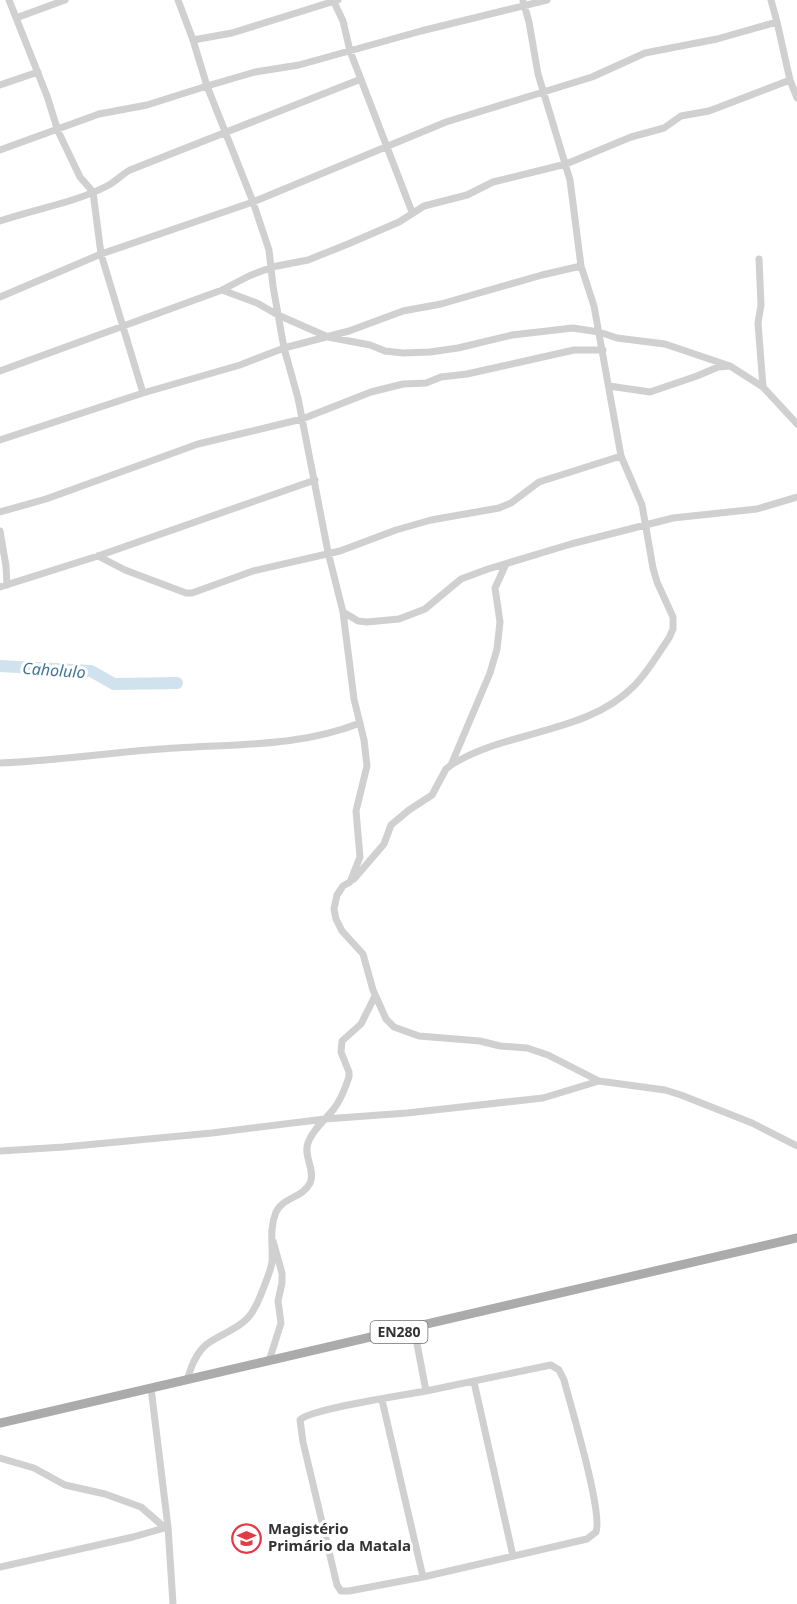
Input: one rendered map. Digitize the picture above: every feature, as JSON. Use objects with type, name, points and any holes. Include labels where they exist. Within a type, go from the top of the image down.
[{"type":"main road","name":"EN280","points":[[0,1423],[797,1238]]},
{"type":"street","points":[[9,0],[58,130],[80,177],[93,192],[100,254],[142,393]]},
{"type":"street","points":[[16,18],[65,0]]},
{"type":"street","points":[[178,0],[207,86],[253,202],[269,250],[278,315],[315,480],[328,552],[343,612],[351,660],[354,699],[367,766],[356,811],[360,857],[350,882]]},
{"type":"street","points":[[193,40],[232,33],[335,0],[350,51],[412,212]]},
{"type":"street","points":[[0,150],[99,114],[147,105],[255,72],[299,65],[524,2],[547,0]]},
{"type":"street","points":[[771,0],[790,80],[797,98]]},
{"type":"street","points":[[524,2],[538,74],[570,180],[581,266],[594,306],[603,350],[618,448],[638,492],[657,582],[671,611],[673,623],[669,638],[634,686],[610,704],[584,717],[485,747],[450,765],[432,795],[397,818],[391,825],[379,852],[355,879],[340,891],[335,901],[336,919],[342,931],[363,954],[375,996],[386,1019],[394,1028],[419,1036],[527,1048],[548,1055],[599,1080],[665,1090],[681,1095],[752,1123],[797,1146]]},
{"type":"street","points":[[0,297],[100,254],[253,202],[446,122],[592,77],[645,53],[717,39],[777,22]]},
{"type":"street","points":[[0,85],[38,72]]},
{"type":"street","points":[[0,221],[93,192],[110,185],[130,170],[361,79]]},
{"type":"street","points":[[0,371],[222,290],[272,267],[308,260],[399,222],[424,206],[467,195],[493,182],[566,164],[620,141],[664,128],[681,116],[709,111],[790,80]]},
{"type":"street","points":[[759,259],[761,305],[758,323],[763,387]]},
{"type":"street","points":[[0,440],[142,393],[240,365],[285,348],[328,337],[403,311],[441,304],[581,266]]},
{"type":"street","points":[[222,290],[257,303],[328,337],[370,345],[385,351],[402,353],[458,348],[512,335],[573,328],[599,332],[617,338],[665,344],[730,366],[763,387],[797,424]]},
{"type":"street","points":[[0,513],[46,499],[198,444],[302,419],[389,387],[426,383],[441,377],[467,374],[574,350],[603,350]]},
{"type":"street","points":[[609,386],[650,392],[718,367],[730,366]]},
{"type":"street","points":[[98,556],[125,570],[186,593],[192,593],[253,571],[340,551],[430,520],[507,505],[539,482],[621,456]]},
{"type":"street","points":[[0,531],[6,566],[3,586],[98,556],[315,480]]},
{"type":"street","points":[[343,612],[358,621],[399,619],[425,609],[461,579],[506,564],[646,524],[685,516],[757,509],[797,497]]},
{"type":"street","points":[[450,765],[490,673],[497,648],[500,622],[495,588],[506,564]]},
{"type":"street","points":[[0,764],[158,749],[289,742],[360,723]]},
{"type":"street","points":[[187,1380],[200,1351],[249,1317],[255,1307],[271,1269],[271,1235],[275,1217],[282,1204],[302,1192],[310,1182],[311,1174],[306,1149],[311,1136],[340,1100],[349,1077],[340,1052],[342,1041],[365,1019],[375,996]]},
{"type":"street","points":[[0,1151],[212,1133],[325,1119],[407,1113],[543,1098],[599,1080]]},
{"type":"street","points":[[269,1361],[281,1323],[278,1301],[282,1283],[280,1260],[271,1235]]},
{"type":"street","points":[[414,1328],[426,1391]]},
{"type":"street","points":[[554,1366],[559,1370],[564,1380],[586,1466],[597,1519],[596,1532],[587,1539],[423,1577],[349,1591],[338,1589],[303,1442],[300,1420],[303,1416],[332,1408],[426,1391],[534,1368],[554,1366]]},
{"type":"street","points":[[474,1382],[513,1556]]},
{"type":"street","points":[[151,1388],[172,1604]]},
{"type":"street","points":[[382,1400],[423,1577]]},
{"type":"street","points":[[0,1458],[34,1468],[65,1485],[105,1494],[141,1507],[166,1528]]},
{"type":"street","points":[[0,1567],[166,1528]]},
{"type":"waterway","name":"Caholulo","points":[[0,666],[91,671],[114,684],[177,683]]},
{"type":"place","name":"Magistério Primário da Matala","points":[[247,1538]]}]
